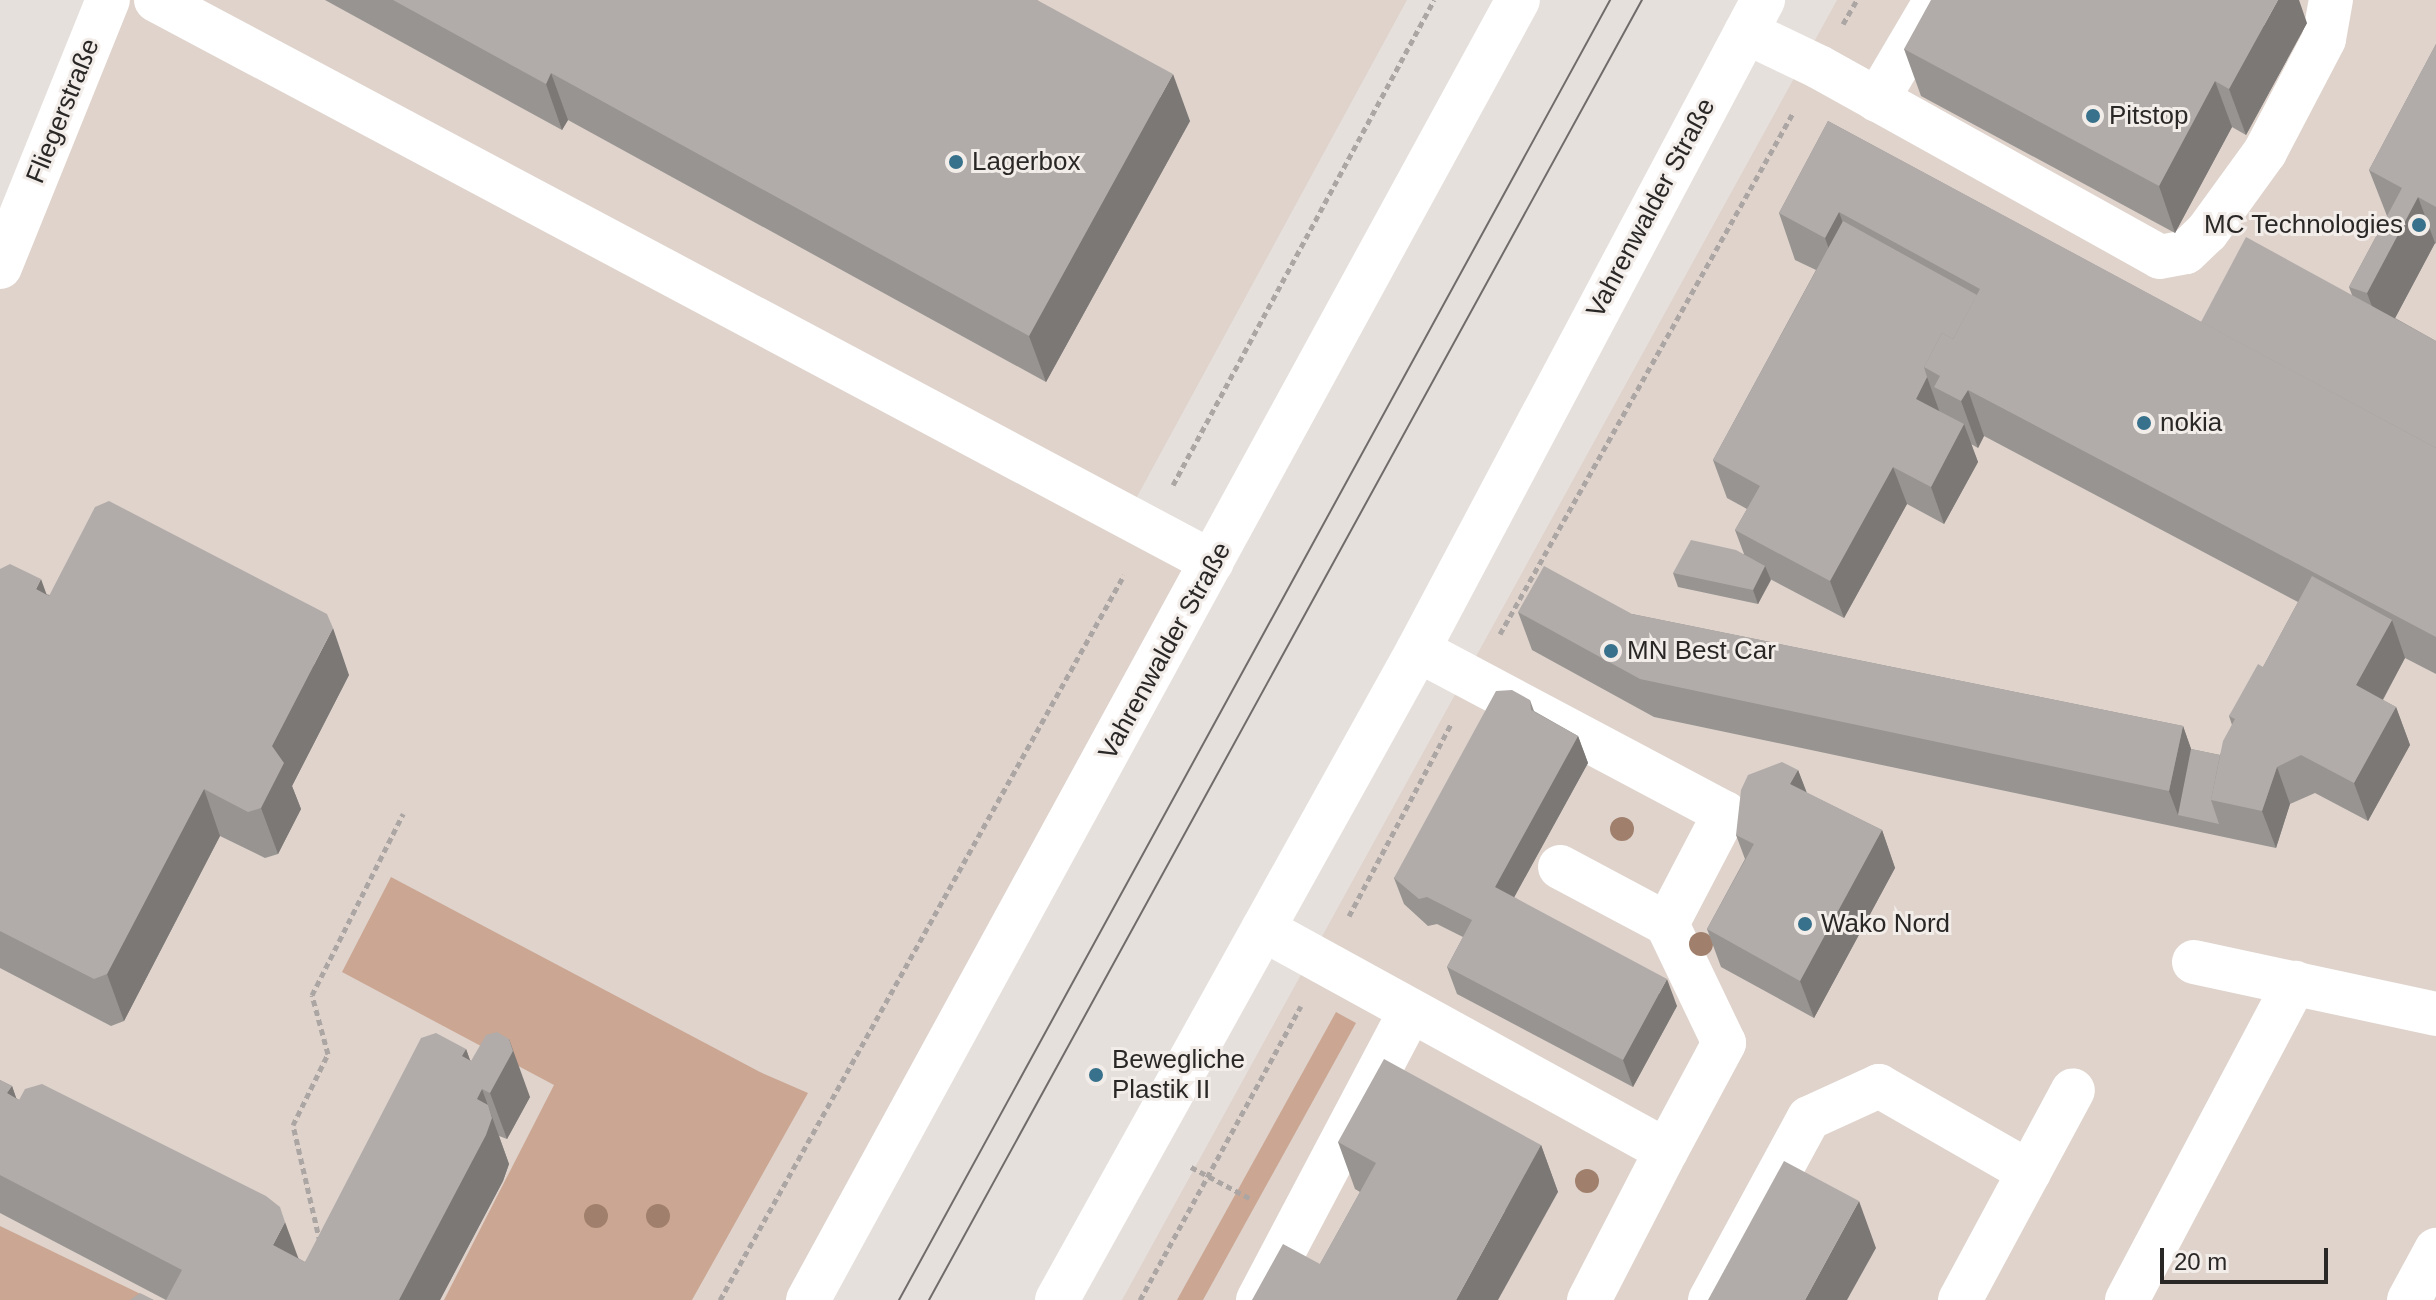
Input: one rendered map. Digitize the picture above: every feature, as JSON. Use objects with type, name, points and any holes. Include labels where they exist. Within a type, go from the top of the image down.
[{"type":"main road","name":"Fliegerstraße","points":[[0,267],[108,0]]},
{"type":"main road","points":[[156,0],[1212,562]]},
{"type":"main road","name":"Vahrenwalder Straße","points":[[808,1300],[1518,0]]},
{"type":"main road","points":[[1877,100],[1936,0]]},
{"type":"main road","points":[[1754,16],[1877,100],[2160,257],[2186,252],[2265,152],[2324,39],[2331,0]]},
{"type":"main road","name":"Vahrenwalder Straße","points":[[1057,1300],[1418,650],[1754,16]]},
{"type":"main road","points":[[1418,650],[1725,813],[1667,924]]},
{"type":"main road","points":[[1560,867],[1667,924],[1724,1043],[1589,1300]]},
{"type":"main road","points":[[1263,929],[1666,1151]]},
{"type":"main road","points":[[2194,962],[2436,1014]]},
{"type":"main road","points":[[2127,1300],[2295,983]]},
{"type":"main road","points":[[1258,1300],[1410,1012]]},
{"type":"main road","points":[[1710,1300],[1809,1118],[1879,1086],[2029,1172]]},
{"type":"main road","points":[[1960,1300],[2073,1090]]},
{"type":"main road","points":[[2409,1300],[2436,1250]]},
{"type":"path","points":[[720,1300],[1149,530],[1434,0]]},
{"type":"path","points":[[323,1255],[293,1125],[328,1054],[312,995],[403,814]]},
{"type":"shaded area","points":[[108,0],[1407,0],[1132,506],[1218,553],[805,1300],[0,1300],[0,267]]},
{"type":"shaded area","points":[[1837,0],[2436,0],[2436,1300],[1122,1300]]},
{"type":"shaded area","points":[[391,877],[760,1072],[808,1093],[692,1300],[444,1300],[554,1085],[342,972]]},
{"type":"shaded area","points":[[1336,1012],[1356,1023],[1203,1300],[1177,1300]]},
{"type":"shaded area","points":[[0,1226],[153,1300],[0,1300]]},
{"type":"building","name":"Lagerbox","points":[[393,0],[1037,0],[1173,74],[1029,336],[551,73],[546,84]]},
{"type":"building","points":[[1931,0],[2278,0],[2229,89],[2215,81],[2159,186],[1904,49]]},
{"type":"building","points":[[2436,44],[2436,207],[2418,197],[2367,293],[2349,287],[2402,188],[2369,170]]},
{"type":"building","points":[[1828,121],[2436,448],[2436,637],[1968,390],[1961,401],[1934,387],[1940,376],[1924,367],[1942,333],[1953,339],[1980,289],[1839,212],[1825,238],[1779,213]]},
{"type":"building","points":[[1843,221],[1977,295],[1953,339],[1942,333],[1924,367],[1927,377],[1916,399],[1964,424],[1931,487],[1893,467],[1830,581],[1735,530],[1760,486],[1713,460]]},
{"type":"building","points":[[2246,237],[2436,341],[2436,448],[2201,322]]},
{"type":"building","points":[[109,501],[327,614],[333,628],[272,746],[284,763],[261,808],[248,812],[204,789],[107,974],[94,979],[0,931],[0,569],[10,564],[41,579],[36,589],[49,596],[95,507]]},
{"type":"building","points":[[1691,540],[1736,550],[1765,566],[1753,590],[1673,573]]},
{"type":"building","points":[[1544,566],[1632,614],[2183,726],[2169,791],[1640,679],[1518,612]]},
{"type":"building","points":[[2312,576],[2392,620],[2356,685],[2396,707],[2354,783],[2301,755],[2277,767],[2262,811],[2211,800],[2223,741],[2235,719],[2229,716],[2258,664],[2263,667]]},
{"type":"building","points":[[1512,690],[1530,700],[1531,710],[1578,736],[1495,887],[1667,979],[1623,1060],[1447,967],[1472,920],[1427,897],[1419,899],[1394,878],[1496,691]]},
{"type":"building","points":[[2191,749],[2220,755],[2211,800],[2219,824],[2178,815]]},
{"type":"building","name":"Wako Nord","points":[[1782,762],[1798,770],[1790,784],[1882,830],[1800,981],[1707,929],[1754,844],[1736,835],[1741,790],[1748,775]]},
{"type":"building","points":[[497,1032],[509,1039],[513,1051],[490,1093],[482,1089],[477,1099],[488,1105],[492,1118],[486,1135],[399,1300],[166,1300],[182,1270],[0,1175],[0,1080],[12,1086],[7,1093],[19,1100],[25,1089],[42,1084],[266,1196],[280,1207],[285,1222],[273,1245],[305,1262],[421,1038],[436,1033],[466,1049],[462,1056],[471,1061],[486,1035]]},
{"type":"building","points":[[1384,1059],[1541,1145],[1456,1300],[1252,1300],[1283,1244],[1320,1264],[1376,1163],[1338,1142]]},
{"type":"building","points":[[1784,1161],[1859,1201],[1805,1300],[1708,1300]]},
{"type":"building","points":[[140,1293],[154,1300],[130,1300]]},
{"type":"tram line","points":[[899,1300],[1610,0]]},
{"type":"tram line","points":[[929,1300],[1642,0]]},
{"type":"place","name":"Pitstop","points":[[2093,116]]},
{"type":"place","name":"Lagerbox","points":[[956,162]]},
{"type":"place","name":"MC Technologies","points":[[2419,225]]},
{"type":"place","name":"nokia","points":[[2144,423]]},
{"type":"place","name":"MN Best Car","points":[[1611,651]]},
{"type":"place","name":"Wako Nord","points":[[1805,924]]},
{"type":"place","name":"Bewegliche Plastik II","points":[[1096,1075]]}]
